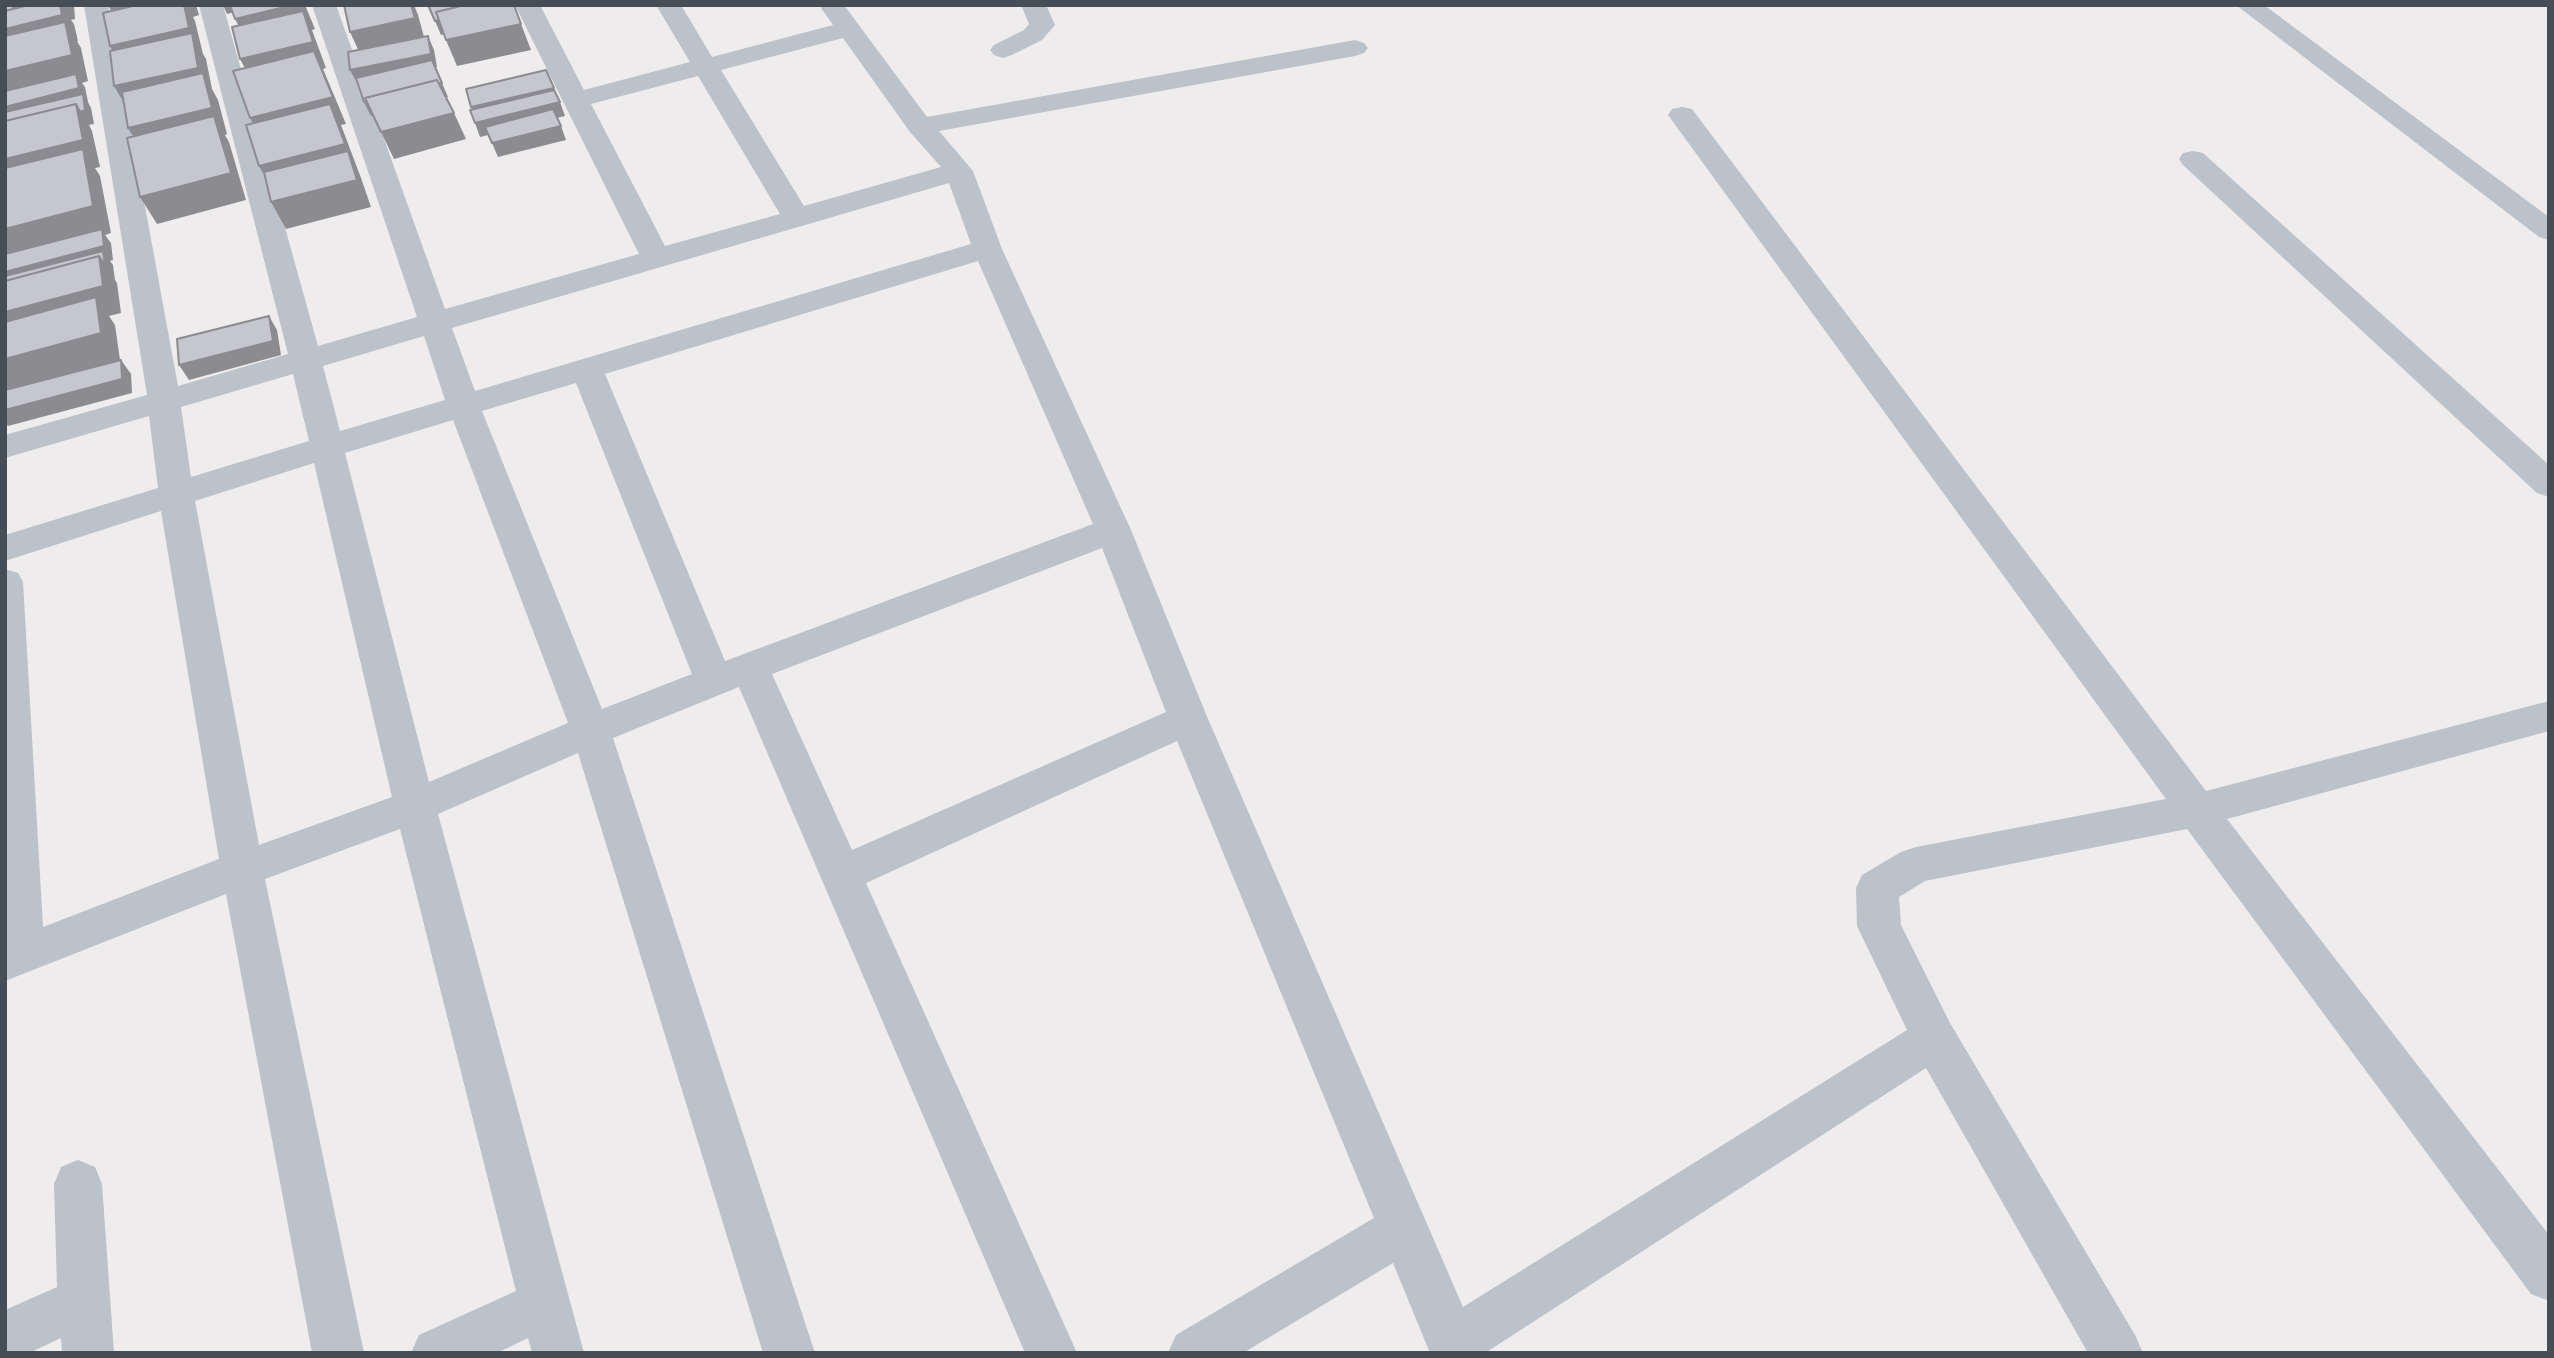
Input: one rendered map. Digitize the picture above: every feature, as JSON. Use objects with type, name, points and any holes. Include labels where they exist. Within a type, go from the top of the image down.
[{"type":"street","points":[[96,5],[164,401],[176,494],[242,869],[338,1353]]},
{"type":"street","points":[[211,5],[306,361],[415,806],[558,1353]]},
{"type":"street","points":[[324,5],[464,407],[591,730],[789,1353]]},
{"type":"street","points":[[527,5],[657,259]]},
{"type":"street","points":[[668,5],[797,218]]},
{"type":"street","points":[[1003,50],[1033,35],[1042,25],[1033,5]]},
{"type":"street","points":[[2248,5],[2549,231]]},
{"type":"street","points":[[575,100],[707,66],[840,17],[920,126],[959,172],[988,249],[1113,530],[1188,719],[1454,1348],[1934,1038]]},
{"type":"street","points":[[920,126],[1356,48]]},
{"type":"street","points":[[1682,115],[2197,810],[2549,1276]]},
{"type":"street","points":[[2193,159],[2549,485]]},
{"type":"street","points":[[5,447],[959,172]]},
{"type":"street","points":[[5,548],[326,447],[988,249]]},
{"type":"street","points":[[587,369],[732,674],[842,874],[1051,1353]]},
{"type":"street","points":[[5,582],[14,959],[242,869],[415,806],[591,730],[732,674],[1113,530]]},
{"type":"street","points":[[2117,1353],[1934,1038],[1879,926],[1877,888],[1916,865],[2197,810],[2549,716]]},
{"type":"street","points":[[842,874],[1188,719]]},
{"type":"street","points":[[78,1185],[88,1353]]},
{"type":"street","points":[[1224,1345],[1402,1229]]},
{"type":"street","points":[[5,1337],[83,1302]]},
{"type":"street","points":[[437,1353],[544,1305]]},
{"type":"building","points":[[5,5],[12,5],[13,9],[5,11]]},
{"type":"building","points":[[29,5],[60,5],[62,15],[5,29],[5,11]]},
{"type":"building","points":[[137,5],[184,5],[189,28],[110,46],[103,13]]},
{"type":"building","points":[[230,5],[293,5],[235,19]]},
{"type":"building","points":[[344,5],[411,5],[415,18],[350,32]]},
{"type":"building","points":[[428,5],[465,5],[436,12],[439,20],[435,21]]},
{"type":"building","points":[[465,5],[514,5],[521,24],[446,40],[436,12]]},
{"type":"building","points":[[303,11],[313,42],[240,59],[232,27]]},
{"type":"building","points":[[65,22],[72,55],[5,71],[5,36]]},
{"type":"building","points":[[192,33],[198,68],[114,86],[110,51]]},
{"type":"building","points":[[428,36],[431,54],[350,70],[348,52]]},
{"type":"building","points":[[314,51],[333,97],[250,118],[233,71]]},
{"type":"building","points":[[432,60],[442,83],[439,84],[437,80],[365,98],[367,102],[364,102],[356,78]]},
{"type":"building","points":[[546,70],[554,88],[471,107],[466,89]]},
{"type":"building","points":[[203,73],[212,108],[128,128],[122,92]]},
{"type":"building","points":[[76,74],[79,88],[5,107],[5,91]]},
{"type":"building","points":[[437,80],[454,113],[381,132],[365,98]]},
{"type":"building","points":[[554,90],[560,102],[475,123],[470,110]]},
{"type":"building","points":[[83,94],[85,110],[80,112],[76,104],[5,121],[5,112]]},
{"type":"building","points":[[76,104],[83,140],[5,159],[5,121]]},
{"type":"building","points":[[330,104],[345,144],[259,166],[246,125]]},
{"type":"building","points":[[553,109],[561,126],[492,143],[485,127]]},
{"type":"building","points":[[214,116],[231,173],[140,197],[127,138]]},
{"type":"building","points":[[83,149],[93,206],[5,229],[5,168]]},
{"type":"building","points":[[348,151],[357,180],[271,202],[264,172]]},
{"type":"building","points":[[102,229],[104,246],[5,272],[5,254]]},
{"type":"building","points":[[103,251],[105,266],[99,256],[5,281],[5,276]]},
{"type":"building","points":[[99,256],[103,286],[5,312],[5,281]]},
{"type":"building","points":[[96,297],[101,333],[5,359],[5,322]]},
{"type":"building","points":[[269,316],[273,341],[179,365],[177,339]]},
{"type":"building","points":[[121,360],[122,379],[5,410],[5,390]]}]
